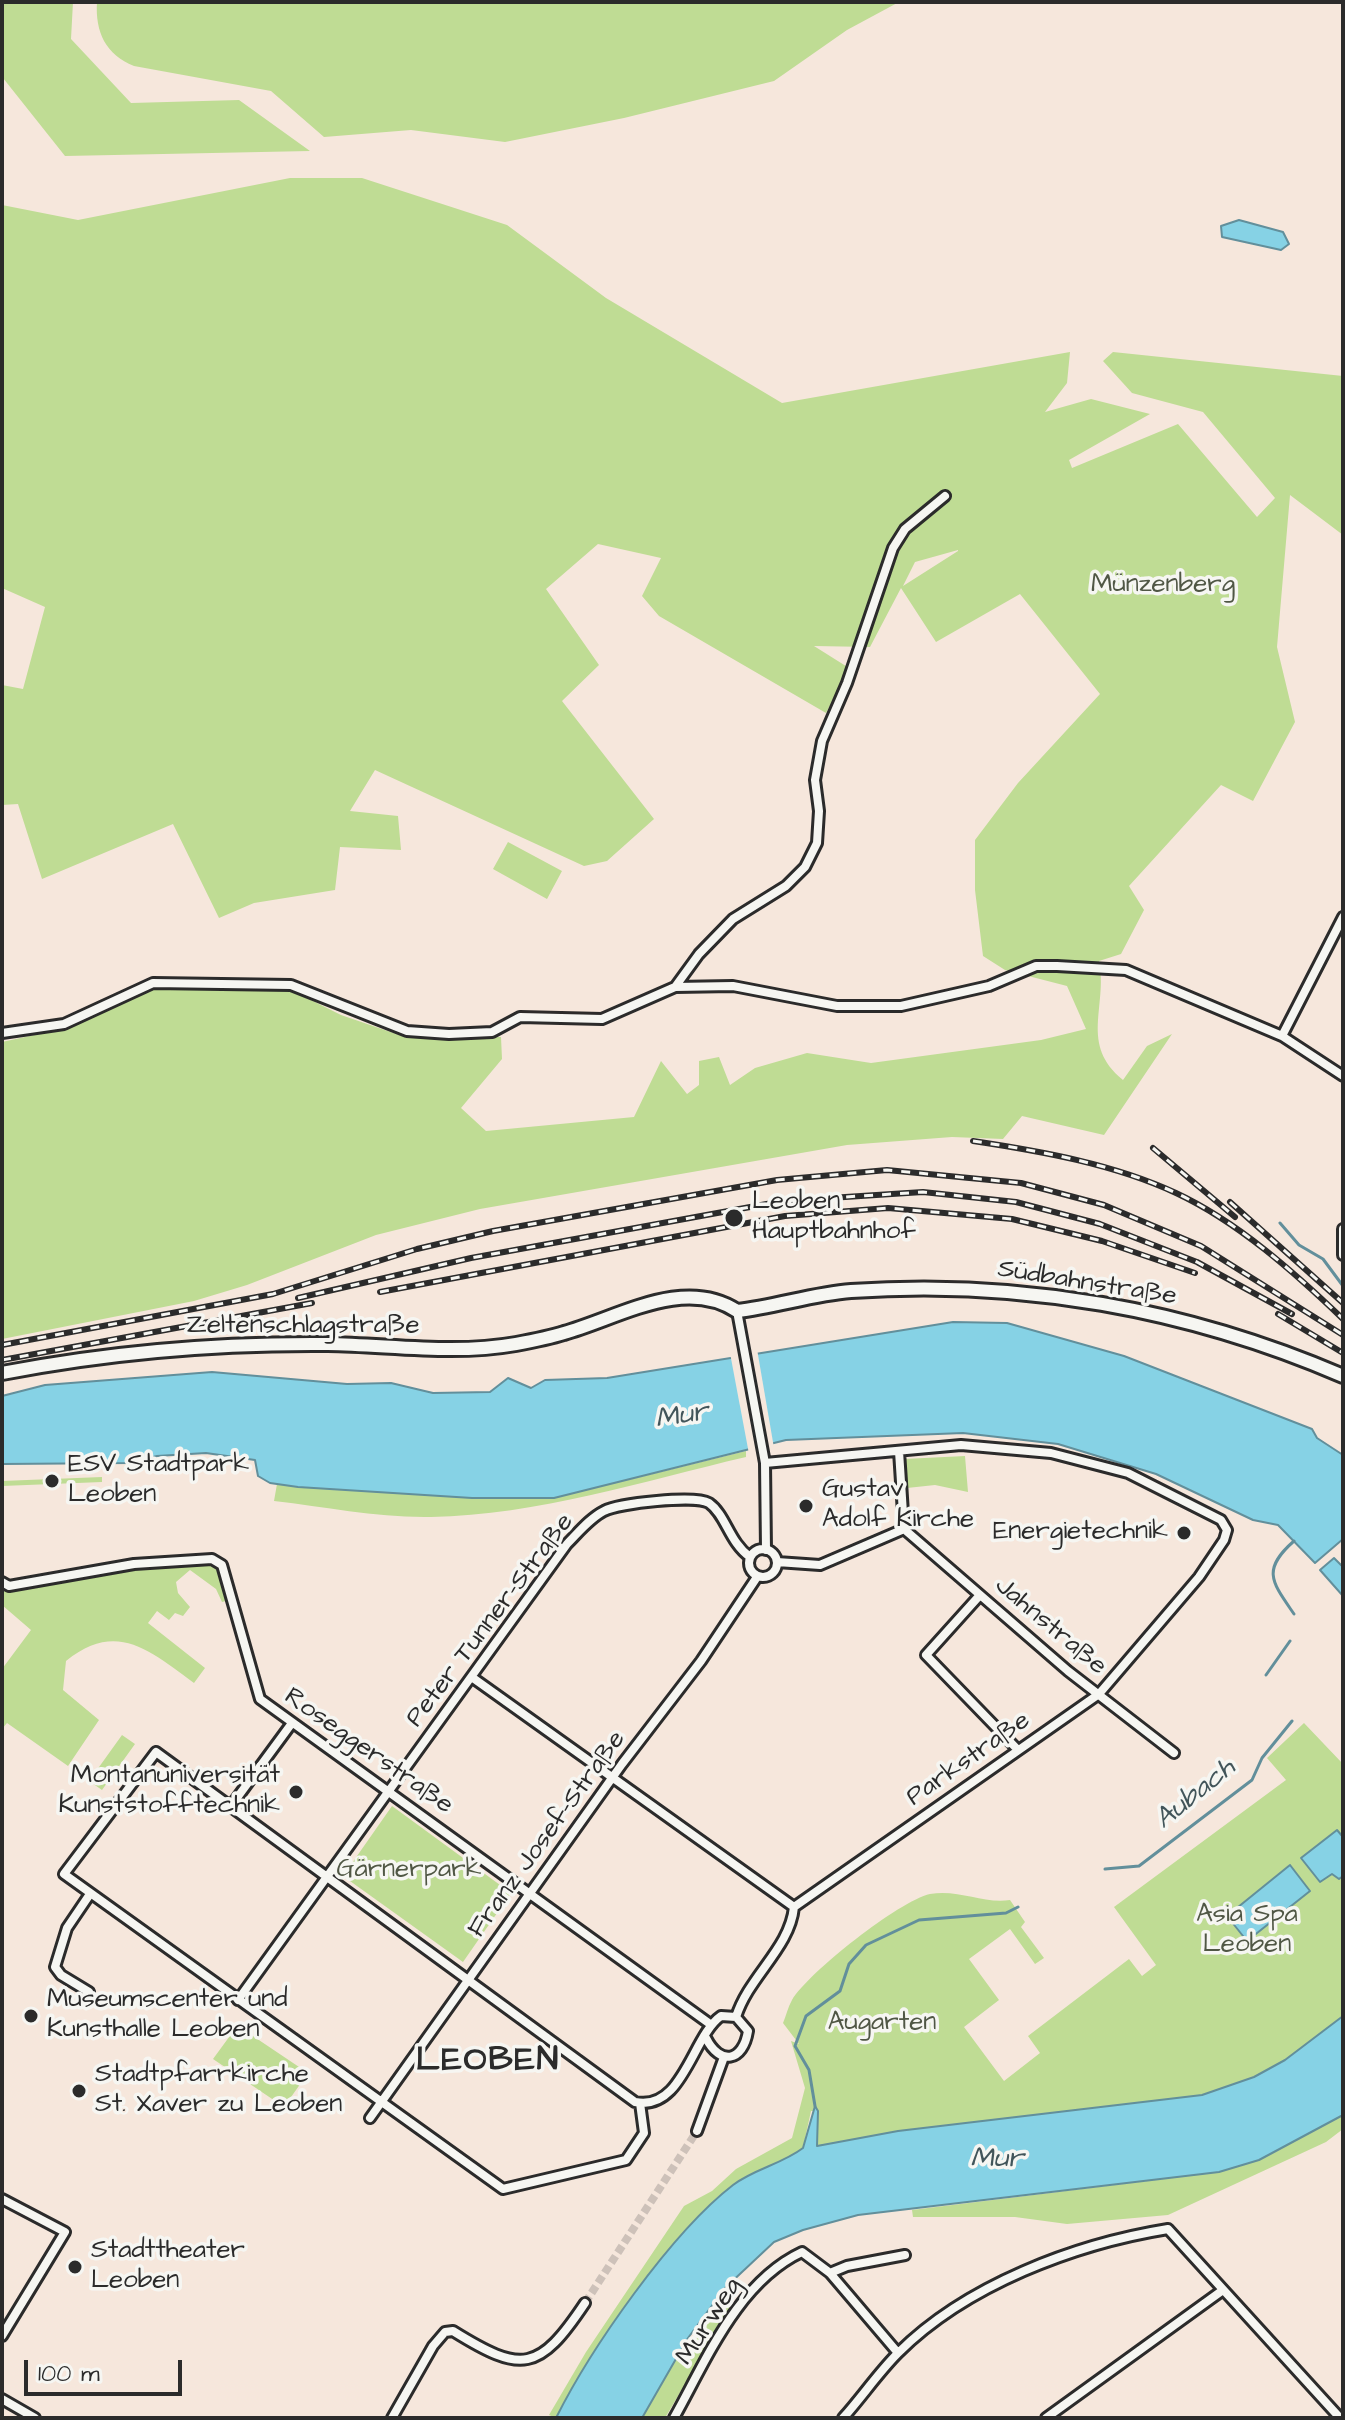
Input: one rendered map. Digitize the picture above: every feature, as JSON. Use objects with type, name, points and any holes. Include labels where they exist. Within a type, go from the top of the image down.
[{"type":"main road","name":"Südbahnstraße","points":[[737,1311],[815,1295],[930,1288],[1078,1300],[1172,1318],[1266,1345],[1343,1376]]},
{"type":"main road","name":"Zeltenschlagstraße","points":[[2,1373],[115,1354],[245,1345],[472,1349],[564,1334],[631,1308],[701,1297],[723,1302],[737,1311]]},
{"type":"street","points":[[675,987],[699,954],[733,919],[786,886],[805,867],[820,831],[815,780],[822,741],[893,548],[905,529],[945,496]]},
{"type":"street","points":[[1282,1036],[1343,917]]},
{"type":"street","points":[[2,1033],[64,1024],[153,983],[291,985],[407,1031],[449,1034],[492,1032],[520,1017],[602,1019],[675,987],[733,986],[837,1006],[901,1006],[989,986],[1036,966],[1126,970],[1282,1036],[1343,1076]]},
{"type":"street","points":[[1343,1229],[1343,1255]]},
{"type":"street","points":[[737,1311],[764,1458],[766,1550],[777,1562],[820,1565],[904,1529],[899,1451],[764,1458]]},
{"type":"street","name":"Parkstraße","points":[[794,1907],[1099,1694],[1204,1571],[1227,1530],[1221,1520],[1128,1473],[1068,1455],[961,1445],[899,1451]]},
{"type":"street","name":"Peter Tunner-Straße","points":[[238,2000],[567,1544],[600,1512],[610,1508],[691,1499],[708,1503],[734,1544],[750,1557]]},
{"type":"street","name":"Jahnstraße","points":[[904,1529],[1099,1694],[1174,1753]]},
{"type":"street","points":[[766,1550],[756,1551],[750,1557],[749,1568],[757,1577],[773,1574],[777,1562]]},
{"type":"street","name":"Roseggerstraße","points":[[2,1582],[9,1586],[134,1564],[212,1559],[222,1565],[257,1695],[710,2024]]},
{"type":"street","name":"Franz Josef-Straße","points":[[370,2118],[613,1777],[701,1661],[757,1577]]},
{"type":"street","points":[[980,1595],[926,1655],[1018,1750]]},
{"type":"street","points":[[232,1607],[242,1604]]},
{"type":"street","points":[[473,1678],[794,1907],[792,1925],[745,1992],[736,2017]]},
{"type":"street","points":[[231,1806],[292,1723]]},
{"type":"street","points":[[156,1752],[231,1806],[640,2103],[644,2133],[626,2160],[503,2189],[64,1874],[156,1752]]},
{"type":"street","points":[[89,1992],[61,1975],[55,1967],[67,1928],[90,1894]]},
{"type":"street","points":[[640,2103],[665,2096],[706,2038],[710,2024],[721,2016],[736,2017],[748,2031],[745,2046],[736,2055],[724,2057],[712,2052],[706,2038]]},
{"type":"street","points":[[697,2131],[724,2057]]},
{"type":"street","points":[[2,2199],[65,2232],[2,2336]]},
{"type":"street","points":[[843,2418],[898,2353],[941,2319],[1028,2269],[1117,2239],[1168,2229],[1340,2418]]},
{"type":"street","name":"Murweg","points":[[674,2418],[735,2313],[765,2276],[802,2252],[830,2273],[898,2353]]},
{"type":"street","points":[[830,2273],[847,2266],[905,2255]]},
{"type":"street","points":[[1046,2418],[1223,2290]]},
{"type":"street","points":[[392,2418],[439,2336],[453,2331],[495,2357],[509,2361],[545,2351],[565,2333],[585,2303]]},
{"type":"street","points":[[2,2399],[35,2418]]},
{"type":"green space","points":[[2,2],[73,2],[71,39],[131,103],[239,100],[310,151],[65,156],[3,78]]},
{"type":"green space","points":[[97,2],[899,2],[847,30],[774,81],[624,118],[505,142],[411,130],[324,137],[271,91],[134,66],[124,61],[109,49],[100,33]]},
{"type":"green space","name":"Münzenberg","points":[[290,178],[362,178],[507,225],[606,298],[782,403],[1070,352],[1067,383],[1045,412],[1091,399],[1150,414],[1069,460],[1072,468],[1178,424],[1257,517],[1275,498],[1203,412],[1132,393],[1103,361],[1113,352],[1343,376],[1343,535],[1290,495],[1277,647],[1295,722],[1253,801],[1221,785],[1129,886],[1144,910],[1121,954],[1099,961],[1098,1039],[1102,1053],[1123,1080],[1147,1046],[1172,1034],[1104,1135],[1022,1116],[1003,1139],[952,1137],[847,1145],[480,1209],[376,1235],[247,1285],[194,1301],[2,1339],[2,1042],[66,1028],[155,987],[291,990],[341,1015],[408,1038],[501,1037],[502,1059],[461,1108],[486,1131],[634,1117],[661,1061],[687,1094],[699,1085],[699,1061],[719,1057],[730,1085],[755,1068],[807,1053],[871,1063],[1041,1040],[1086,1029],[1067,986],[1005,970],[983,956],[975,890],[975,840],[1018,783],[1100,694],[1020,594],[936,642],[901,588],[870,647],[814,646],[849,668],[826,713],[659,616],[642,596],[661,558],[598,544],[546,589],[599,665],[562,701],[654,819],[607,861],[584,866],[375,770],[350,811],[398,816],[401,850],[340,847],[335,890],[254,903],[219,918],[173,824],[42,879],[18,804],[2,805],[2,685],[23,689],[45,607],[2,588],[2,205],[78,220]],"holes":[[[958,551],[903,586],[915,562]]]},
{"type":"green space","points":[[508,842],[562,871],[547,899],[493,869]]},
{"type":"green space","points":[[746,1451],[746,1457],[590,1495],[471,1515],[392,1516],[274,1501],[277,1484],[472,1498],[554,1498]]},
{"type":"green space","points":[[965,1456],[968,1492],[935,1485],[907,1488],[904,1459]]},
{"type":"green space","name":"ESV Stadtpark Leoben","points":[[102,1477],[102,1482],[2,1486],[2,1481]]},
{"type":"green space","points":[[212,1559],[222,1565],[230,1600],[222,1602],[216,1589],[190,1570],[176,1582],[178,1593],[190,1607],[183,1616],[175,1613],[169,1620],[157,1611],[148,1623],[205,1668],[194,1683],[148,1651],[117,1642],[101,1643],[84,1649],[66,1661],[63,1690],[99,1720],[68,1766],[7,1723],[2,1729],[2,1669],[31,1630],[2,1605],[2,1582],[9,1586],[85,1572]]},
{"type":"green space","points":[[1304,1723],[1343,1764],[1343,2016],[1285,2060],[1254,2077],[1202,2095],[898,2131],[816,2146],[818,2111],[811,2111],[803,2148],[733,2185],[684,2231],[611,2326],[556,2418],[549,2415],[586,2352],[684,2206],[712,2191],[736,2169],[792,2138],[805,2088],[791,2041],[799,2044],[783,2023],[792,2000],[816,1973],[877,1923],[916,1899],[930,1894],[951,1893],[1010,1900],[1025,1922],[1021,1927],[1044,1958],[1035,1964],[1010,1929],[969,1959],[999,2000],[964,2027],[1004,2081],[1040,2053],[1028,2036],[1129,1959],[1142,1976],[1156,1965],[1114,1907],[1286,1780],[1267,1758]]},
{"type":"green space","points":[[122,1735],[135,1744],[102,1790],[89,1781]]},
{"type":"green space","name":"Gärnerpark","points":[[392,1806],[511,1893],[463,1962],[343,1876]]},
{"type":"green space","points":[[244,2030],[308,2073],[284,2107],[213,2059],[232,2033]]},
{"type":"green space","points":[[1343,2115],[1343,2129],[1326,2142],[1168,2215],[1067,2224],[1015,2217],[913,2217],[912,2210],[1219,2172],[1259,2160]]},
{"type":"green space","points":[[722,2301],[730,2308],[665,2418],[642,2418],[677,2355],[684,2357]]},
{"type":"water","points":[[1239,220],[1283,232],[1289,244],[1281,250],[1222,237],[1221,226]]},
{"type":"water","points":[[953,1322],[1007,1323],[1124,1356],[1312,1429],[1317,1438],[1343,1455],[1343,1539],[1315,1563],[1278,1525],[1253,1520],[1156,1474],[1058,1444],[963,1433],[786,1440],[554,1498],[472,1498],[298,1487],[270,1483],[258,1476],[255,1460],[206,1453],[157,1456],[130,1463],[2,1464],[2,1396],[45,1385],[212,1372],[347,1384],[391,1383],[433,1393],[490,1392],[508,1378],[531,1388],[545,1380],[607,1378]]},
{"type":"water","points":[[1334,1558],[1343,1567],[1343,1596],[1320,1570]]},
{"type":"water","points":[[1337,1830],[1343,1837],[1343,1876],[1339,1879],[1332,1874],[1320,1882],[1301,1858]]},
{"type":"water","points":[[1290,1865],[1310,1891],[1247,1941],[1227,1916]]},
{"type":"water","name":"Mur","points":[[1343,2016],[1343,2115],[1259,2160],[1219,2172],[858,2215],[803,2230],[774,2242],[725,2288],[688,2338],[642,2418],[556,2418],[611,2326],[659,2261],[709,2206],[733,2185],[803,2148],[815,2106],[818,2111],[817,2146],[898,2131],[1202,2095],[1254,2077],[1285,2060]]},
{"type":"pier","points":[[757,1349],[774,1448],[749,1454],[730,1353]]},
{"type":"waterway","points":[[1280,1223],[1299,1245],[1323,1259],[1343,1286]]},
{"type":"waterway","points":[[1294,1541],[1277,1560],[1273,1576],[1294,1614]]},
{"type":"waterway","name":"Aubach","points":[[1266,1675],[1290,1641]]},
{"type":"waterway","name":"Aubach","points":[[1105,1869],[1139,1866],[1252,1780],[1262,1758],[1292,1721]]},
{"type":"waterway","name":"Aubach","points":[[815,2106],[809,2070],[795,2046],[806,2016],[840,1991],[849,1964],[866,1945],[919,1920],[1006,1913],[1018,1907]]},
{"type":"tunnel","points":[[585,2303],[697,2131]]},
{"type":"railway","points":[[973,1141],[1102,1166],[1176,1193],[1243,1233],[1343,1319]]},
{"type":"railway","points":[[1153,1148],[1235,1217]]},
{"type":"railway","points":[[2,1345],[273,1294],[417,1249],[493,1231],[777,1180],[887,1170],[1021,1183],[1104,1205],[1201,1246],[1343,1335]]},
{"type":"railway","points":[[298,1298],[471,1258],[783,1201],[923,1192],[1016,1202],[1100,1224],[1197,1262],[1292,1314]]},
{"type":"railway","points":[[1230,1202],[1343,1303]]},
{"type":"railway","points":[[380,1292],[785,1216],[888,1208],[1012,1219],[1102,1241],[1195,1273]]},
{"type":"railway","points":[[2,1360],[312,1303]]},
{"type":"railway","points":[[1278,1314],[1343,1353]]},
{"type":"place","name":"Leoben Hauptbahnhof","points":[[734,1218]]},
{"type":"place","name":"ESV Stadtpark Leoben","points":[[52,1481]]},
{"type":"place","name":"Gustav Adolf Kirche","points":[[806,1506]]},
{"type":"place","name":"Energietechnik","points":[[1184,1533]]},
{"type":"place","name":"Montanuniversität Kunststofftechnik","points":[[296,1792]]},
{"type":"place","name":"Museumscenter und Kunsthalle Leoben","points":[[31,2016]]},
{"type":"place","name":"Stadtpfarrkirche St. Xaver zu Leoben","points":[[79,2091]]},
{"type":"place","name":"Stadttheater Leoben","points":[[75,2267]]},
{"type":"district","name":"LEOBEN","points":[[488,2062]]},
{"type":"park label","name":"Asia Spa Leoben","points":[[1247,1931]]},
{"type":"park label","name":"Augarten","points":[[882,2024]]}]
